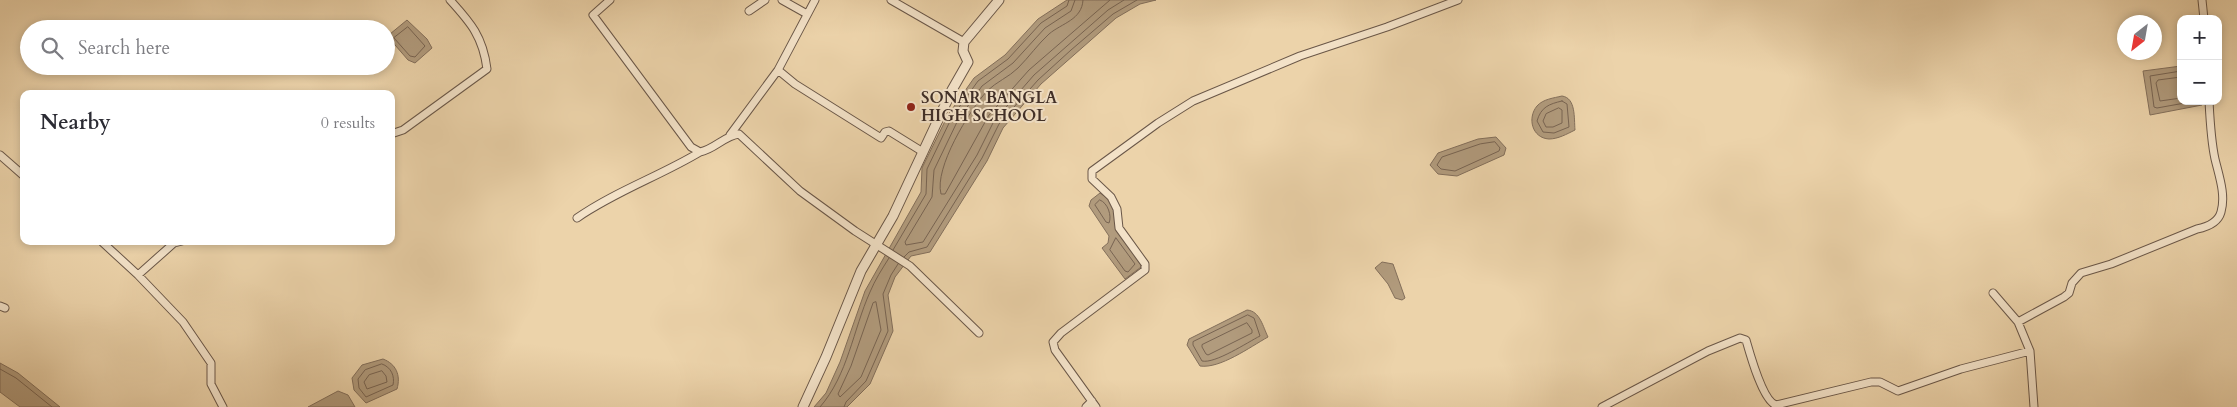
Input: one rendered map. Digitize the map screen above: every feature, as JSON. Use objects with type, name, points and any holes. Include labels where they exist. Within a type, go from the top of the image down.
[{"type":"street","points":[[395,133],[403,130],[487,69],[486,59],[473,25],[450,0]]},
{"type":"street","points":[[610,0],[593,15],[691,147],[700,152]]},
{"type":"street","points":[[749,11],[765,0]]},
{"type":"street","points":[[782,0],[807,14]]},
{"type":"street","points":[[577,218],[600,202],[672,169],[730,135],[778,70],[815,0]]},
{"type":"street","points":[[891,0],[964,42]]},
{"type":"street","points":[[803,407],[826,357],[861,271],[879,246],[968,62],[963,51],[964,42],[999,0]]},
{"type":"street","points":[[1086,407],[1094,404],[1055,350],[1053,342],[1061,333],[1145,270],[1145,264],[1119,228],[1117,209],[1111,197],[1092,179],[1092,171],[1158,123],[1193,101],[1300,56],[1458,0]]},
{"type":"street","points":[[2202,0],[2204,15]]},
{"type":"street","points":[[778,70],[795,84],[881,138],[884,132],[889,131],[923,152]]},
{"type":"street","points":[[2018,322],[2064,298],[2072,283],[2081,273],[2111,264],[2197,229],[2206,228],[2217,219],[2221,213],[2222,190],[2215,158],[2209,105]]},
{"type":"street","points":[[730,135],[739,134],[800,191],[910,266],[979,333]]},
{"type":"street","points":[[0,156],[20,173]]},
{"type":"street","points":[[105,245],[138,275],[183,322],[211,363],[212,384],[223,407]]},
{"type":"street","points":[[138,275],[172,245]]},
{"type":"street","points":[[1993,293],[2018,322],[2030,351],[2034,407]]},
{"type":"street","points":[[1602,407],[1693,359],[1740,338],[1746,340],[1753,365],[1770,401],[1776,405],[1871,382],[1880,382],[1898,391],[1961,369],[2030,351]]},
{"type":"water","points":[[1067,0],[1156,0],[1140,4],[1116,18],[1041,84],[1003,128],[987,161],[930,252],[911,256],[895,277],[888,295],[893,331],[870,384],[847,407],[814,407],[826,393],[840,362],[865,291],[921,192],[922,168],[948,115],[974,78],[1005,55],[1038,19]]},
{"type":"water","points":[[407,20],[427,39],[432,48],[415,63],[408,60],[395,45],[395,30]]},
{"type":"water","points":[[2177,67],[2177,105],[2202,105],[2150,115],[2143,71]]},
{"type":"water","points":[[1562,96],[1570,100],[1572,104],[1575,130],[1556,138],[1543,138],[1533,127],[1532,116],[1534,111],[1542,102]]},
{"type":"water","points":[[1496,137],[1506,148],[1504,155],[1457,176],[1438,174],[1430,165],[1438,153],[1478,139]]},
{"type":"water","points":[[1100,193],[1112,204],[1115,217],[1141,264],[1141,267],[1125,279],[1102,248],[1108,243],[1109,236],[1089,206],[1091,200]]},
{"type":"water","points":[[1382,262],[1393,264],[1405,298],[1402,300],[1395,298],[1388,284],[1375,268]]},
{"type":"water","points":[[1247,310],[1258,316],[1268,337],[1226,361],[1208,366],[1200,366],[1187,345],[1189,339]]},
{"type":"water","points":[[383,359],[394,367],[398,375],[397,389],[366,403],[354,390],[352,378],[362,365]]},
{"type":"water","points":[[0,363],[18,373],[60,407],[20,407],[0,392]]},
{"type":"water","points":[[338,391],[348,395],[355,407],[308,407]]},
{"type":"place","name":"SONAR BANGLA HIGH SCHOOL","points":[[911,107]]}]
